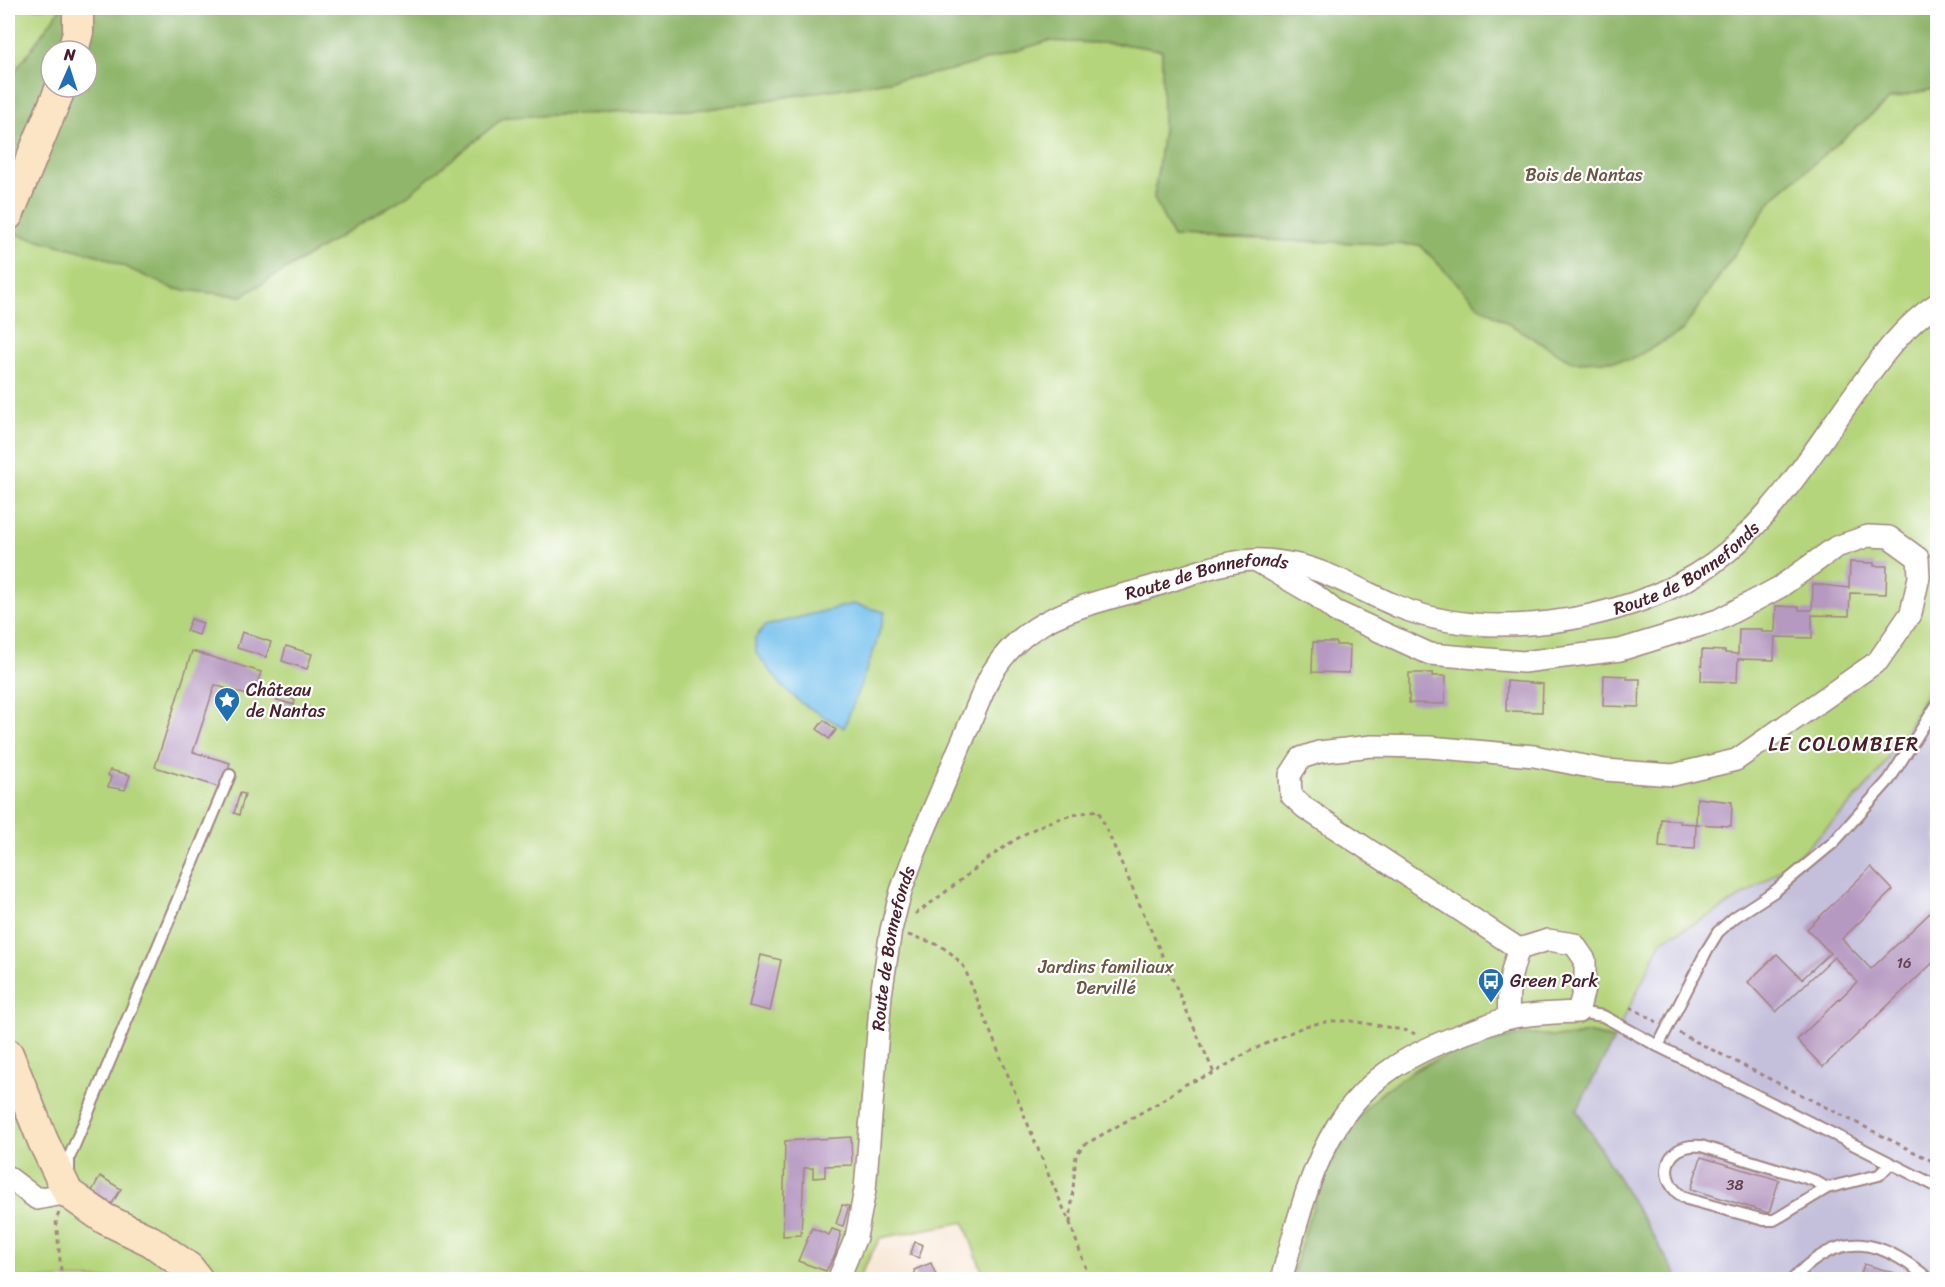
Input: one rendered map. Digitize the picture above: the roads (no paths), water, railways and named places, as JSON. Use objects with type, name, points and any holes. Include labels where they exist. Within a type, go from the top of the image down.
[{"type":"street","points":[[76,39],[78,8]]},
{"type":"street","points":[[8,215],[56,99]]},
{"type":"street","name":"Route de Bonnefonds","points":[[838,1280],[856,1237],[865,1190],[881,995],[891,930],[901,891],[989,678],[1000,658],[1017,641],[1037,627],[1063,614],[1221,565],[1255,560],[1299,565],[1402,608],[1436,618],[1470,624],[1548,622],[1588,615],[1629,604],[1689,579],[1715,561],[1746,534],[1775,503],[1896,338],[1938,303]]},
{"type":"street","points":[[1255,560],[1318,597],[1335,611],[1430,654],[1523,662],[1620,650],[1719,620],[1780,587],[1836,547],[1868,536],[1889,537],[1918,558],[1919,577],[1911,613],[1878,661],[1736,760],[1673,775],[1605,770],[1534,756],[1429,747],[1372,746],[1319,752],[1301,758],[1290,775],[1291,795],[1305,808],[1519,949]]},
{"type":"street","points":[[1281,1280],[1314,1170],[1336,1126],[1357,1098],[1383,1075],[1410,1056],[1434,1044],[1509,1018],[1578,1012],[1585,985],[1585,960],[1574,944],[1548,940],[1519,949]]},
{"type":"street","points":[[1509,1018],[1510,972],[1519,949]]},
{"type":"street","points":[[8,1054],[43,1141],[62,1206]]},
{"type":"street","points":[[8,1177],[37,1199],[105,1220],[151,1241],[189,1268],[198,1280]]},
{"type":"lane","points":[[1658,1046],[1718,932],[1735,917],[1775,891],[1834,842],[1889,780],[1938,703]]},
{"type":"lane","points":[[62,1206],[69,1158],[230,775]]},
{"type":"lane","points":[[1578,1012],[1603,1016],[1938,1187]]},
{"type":"lane","points":[[1827,1188],[1813,1180],[1701,1146],[1681,1148],[1670,1158],[1668,1166],[1669,1183],[1677,1194],[1687,1199],[1764,1220],[1774,1220],[1827,1188],[1879,1175],[1890,1164]]},
{"type":"lane","points":[[1792,1280],[1817,1256],[1836,1247],[1858,1245],[1891,1252],[1910,1262],[1930,1280]]},
{"type":"water","points":[[852,604],[885,612],[875,647],[844,728],[801,703],[783,687],[756,653],[755,638],[765,626]]},
{"type":"place","name":"Château de Nantas","points":[[227,723]]},
{"type":"place","name":"Green Park","points":[[1491,1004]]},
{"type":"district","name":"LE COLOMBIER","points":[[1844,744]]},
{"type":"park label","name":"Bois de Nantas","points":[[1584,175]]},
{"type":"park label","name":"Jardins familiaux Dervillé","points":[[1106,977]]}]
